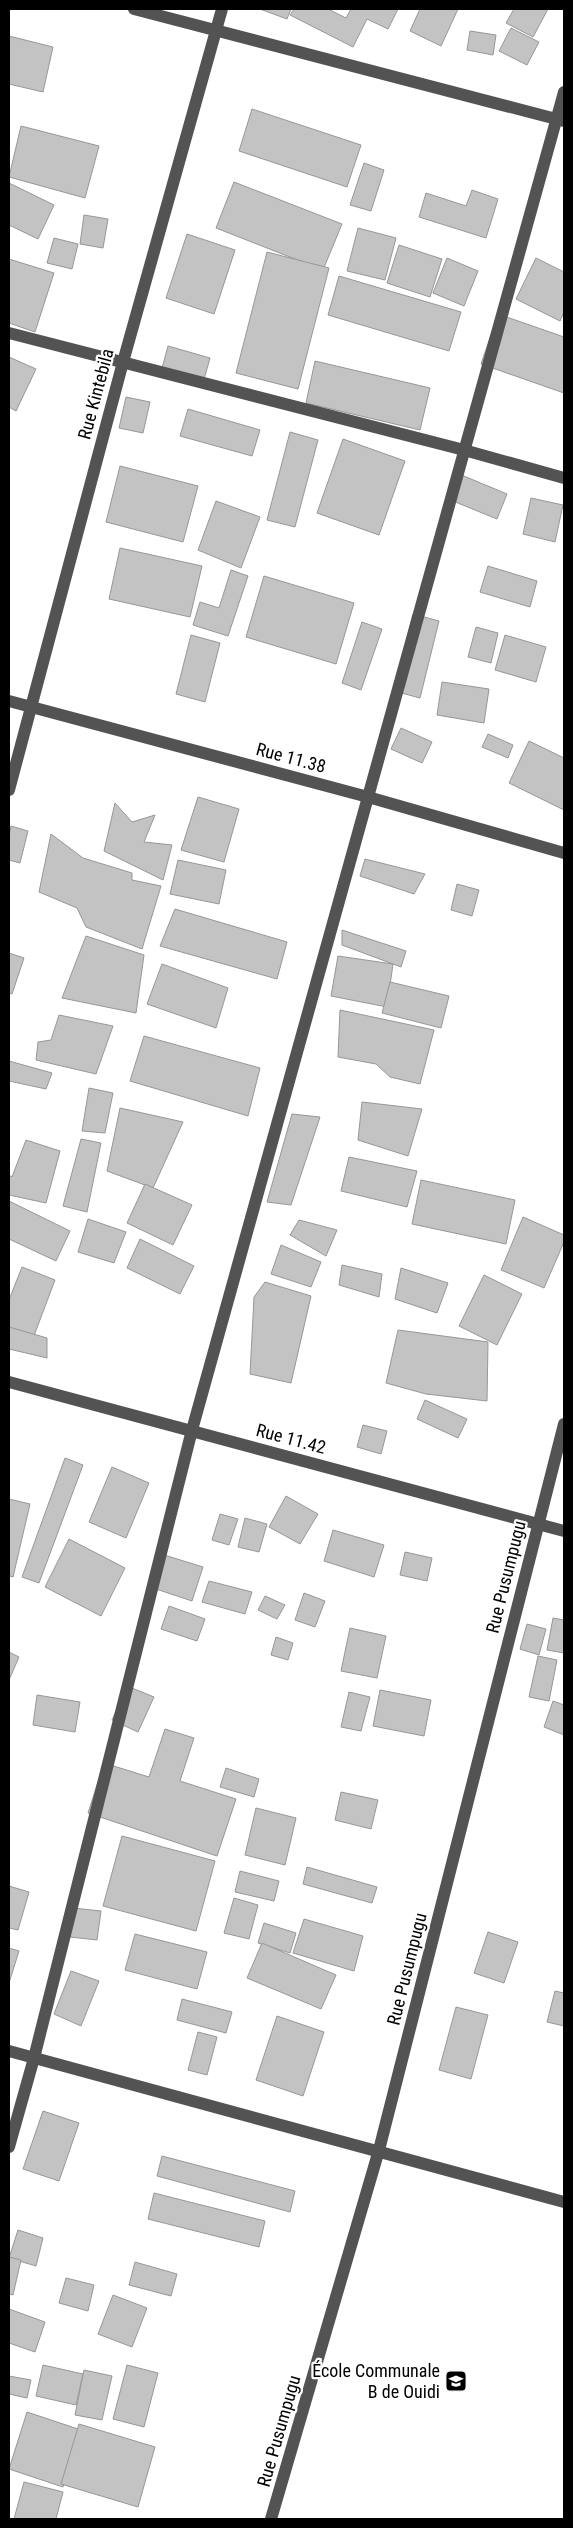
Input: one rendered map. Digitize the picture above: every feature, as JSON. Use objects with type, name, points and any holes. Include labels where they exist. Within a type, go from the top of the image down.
[{"type":"street","points":[[134,9],[561,120]]},
{"type":"street","name":"Rue Kintebila","points":[[9,790],[123,362],[222,9]]},
{"type":"street","points":[[9,2147],[34,2058],[192,1430],[464,450],[561,120],[564,92]]},
{"type":"street","points":[[9,333],[464,450],[564,478]]},
{"type":"street","name":"Rue 11.38","points":[[9,701],[368,797],[564,853]]},
{"type":"street","name":"Rue 11.42","points":[[9,1382],[564,1531]]},
{"type":"street","name":"Rue Pusumpugu","points":[[271,2519],[379,2150],[564,1424]]},
{"type":"street","points":[[9,2051],[379,2150],[564,2202]]},
{"type":"building","points":[[260,9],[291,9],[287,19]]},
{"type":"building","points":[[294,9],[328,9],[346,18],[351,9],[398,9],[388,29],[367,19],[353,47],[290,15]]},
{"type":"building","points":[[420,9],[458,9],[441,46],[410,31]]},
{"type":"building","points":[[514,9],[548,9],[533,37],[506,23]]},
{"type":"building","points":[[511,28],[539,42],[527,65],[499,51]]},
{"type":"building","points":[[470,31],[496,35],[493,55],[467,50]]},
{"type":"building","points":[[9,36],[53,47],[43,92],[9,84]]},
{"type":"building","points":[[252,109],[361,145],[347,187],[239,151]]},
{"type":"building","points":[[21,126],[99,146],[85,198],[9,177]]},
{"type":"building","points":[[364,163],[384,170],[371,211],[350,205]]},
{"type":"building","points":[[234,182],[342,224],[323,270],[216,228]]},
{"type":"building","points":[[9,183],[54,205],[38,239],[9,225]]},
{"type":"building","points":[[472,190],[498,199],[486,238],[419,217],[426,193],[466,206]]},
{"type":"building","points":[[84,215],[108,219],[103,248],[80,244]]},
{"type":"building","points":[[358,228],[396,238],[385,280],[347,271]]},
{"type":"building","points":[[187,234],[235,250],[214,314],[166,298]]},
{"type":"building","points":[[54,238],[78,244],[72,269],[47,263]]},
{"type":"building","points":[[399,245],[442,259],[430,297],[387,283]]},
{"type":"building","points":[[267,252],[329,268],[298,389],[236,373]]},
{"type":"building","points":[[447,258],[478,271],[464,306],[433,293]]},
{"type":"building","points":[[536,258],[564,272],[564,312],[560,321],[516,299]]},
{"type":"building","points":[[9,259],[54,273],[35,332],[9,323]]},
{"type":"building","points":[[339,276],[461,312],[449,351],[328,315]]},
{"type":"building","points":[[498,314],[564,337],[564,393],[481,364]]},
{"type":"building","points":[[168,346],[210,358],[203,383],[161,372]]},
{"type":"building","points":[[9,357],[36,369],[16,411],[9,407]]},
{"type":"building","points":[[315,361],[430,388],[420,430],[306,403]]},
{"type":"building","points":[[126,397],[150,402],[143,433],[119,428]]},
{"type":"building","points":[[188,409],[260,430],[252,456],[180,436]]},
{"type":"building","points":[[290,432],[318,440],[295,527],[267,520]]},
{"type":"building","points":[[343,439],[405,461],[379,535],[317,513]]},
{"type":"building","points":[[120,466],[198,486],[183,542],[106,522]]},
{"type":"building","points":[[459,474],[507,494],[497,519],[448,499]]},
{"type":"building","points":[[531,498],[563,505],[555,542],[523,534]]},
{"type":"building","points":[[216,501],[260,517],[241,568],[198,550]]},
{"type":"building","points":[[120,548],[202,566],[190,617],[109,599]]},
{"type":"building","points":[[488,566],[537,581],[530,607],[480,592]]},
{"type":"building","points":[[231,570],[248,576],[228,636],[193,625],[200,602],[219,608]]},
{"type":"building","points":[[264,576],[354,603],[336,664],[246,637]]},
{"type":"building","points":[[413,614],[439,621],[420,698],[394,691]]},
{"type":"building","points":[[362,622],[382,629],[361,690],[342,683]]},
{"type":"building","points":[[476,627],[498,633],[491,663],[468,657]]},
{"type":"building","points":[[191,635],[220,643],[205,702],[176,694]]},
{"type":"building","points":[[505,635],[546,647],[536,682],[495,670]]},
{"type":"building","points":[[442,682],[489,689],[484,723],[437,715]]},
{"type":"building","points":[[401,728],[432,742],[422,763],[391,749]]},
{"type":"building","points":[[488,734],[513,745],[508,758],[482,747]]},
{"type":"building","points":[[529,741],[564,758],[564,810],[509,783]]},
{"type":"building","points":[[198,797],[239,809],[224,862],[181,850]]},
{"type":"building","points":[[115,803],[132,822],[155,815],[144,842],[172,845],[163,880],[104,851]]},
{"type":"building","points":[[11,826],[28,831],[20,863],[9,860]]},
{"type":"building","points":[[51,834],[83,858],[132,873],[132,880],[161,886],[142,949],[86,927],[77,908],[39,892]]},
{"type":"building","points":[[365,859],[425,874],[414,894],[360,876]]},
{"type":"building","points":[[178,860],[226,870],[219,904],[170,894]]},
{"type":"building","points":[[457,884],[479,890],[472,916],[451,910]]},
{"type":"building","points":[[175,909],[287,942],[277,979],[160,946]]},
{"type":"building","points":[[342,930],[406,951],[401,967],[342,945]]},
{"type":"building","points":[[86,936],[144,955],[136,1013],[62,998]]},
{"type":"building","points":[[9,953],[24,958],[12,994],[9,993]]},
{"type":"building","points":[[338,956],[393,964],[387,1007],[331,996]]},
{"type":"building","points":[[162,964],[228,988],[216,1028],[147,1004]]},
{"type":"building","points":[[390,982],[449,996],[441,1028],[382,1013]]},
{"type":"building","points":[[340,1010],[434,1030],[420,1084],[390,1077],[376,1064],[338,1057]]},
{"type":"building","points":[[59,1015],[113,1026],[96,1074],[36,1060],[38,1042],[51,1040]]},
{"type":"building","points":[[144,1036],[260,1068],[248,1116],[130,1081]]},
{"type":"building","points":[[9,1061],[52,1073],[46,1089],[9,1081]]},
{"type":"building","points":[[89,1088],[113,1093],[105,1133],[82,1131]]},
{"type":"building","points":[[362,1102],[422,1109],[408,1156],[358,1140]]},
{"type":"building","points":[[120,1108],[183,1122],[153,1188],[107,1171]]},
{"type":"building","points":[[292,1114],[320,1117],[291,1205],[267,1202]]},
{"type":"building","points":[[81,1139],[101,1143],[87,1212],[63,1206]]},
{"type":"building","points":[[26,1140],[60,1151],[46,1203],[9,1195],[9,1175],[12,1177]]},
{"type":"building","points":[[349,1157],[417,1171],[407,1207],[341,1191]]},
{"type":"building","points":[[421,1180],[515,1200],[506,1244],[412,1224]]},
{"type":"building","points":[[145,1184],[192,1205],[173,1245],[127,1223]]},
{"type":"building","points":[[9,1201],[70,1231],[56,1261],[9,1239]]},
{"type":"building","points":[[523,1217],[564,1235],[564,1242],[544,1288],[501,1270]]},
{"type":"building","points":[[88,1219],[126,1232],[114,1263],[78,1252]]},
{"type":"building","points":[[299,1220],[337,1230],[326,1256],[290,1235]]},
{"type":"building","points":[[140,1239],[194,1266],[180,1294],[127,1268]]},
{"type":"building","points":[[281,1245],[321,1262],[311,1287],[271,1274]]},
{"type":"building","points":[[342,1265],[382,1274],[379,1297],[339,1285]]},
{"type":"building","points":[[22,1267],[55,1280],[32,1341],[9,1332],[9,1300]]},
{"type":"building","points":[[401,1268],[448,1283],[437,1313],[395,1299]]},
{"type":"building","points":[[484,1275],[522,1294],[497,1345],[459,1326]]},
{"type":"building","points":[[265,1282],[311,1296],[291,1383],[250,1374],[254,1297]]},
{"type":"building","points":[[9,1327],[47,1338],[47,1358],[9,1349]]},
{"type":"building","points":[[398,1330],[488,1342],[487,1401],[426,1394],[386,1383]]},
{"type":"building","points":[[425,1400],[467,1419],[458,1438],[417,1419]]},
{"type":"building","points":[[363,1425],[387,1431],[381,1454],[357,1447]]},
{"type":"building","points":[[65,1458],[83,1465],[39,1583],[22,1577]]},
{"type":"building","points":[[112,1467],[149,1483],[126,1538],[89,1522]]},
{"type":"building","points":[[286,1496],[318,1514],[300,1544],[269,1527]]},
{"type":"building","points":[[9,1499],[30,1504],[13,1577],[9,1576]]},
{"type":"building","points":[[220,1514],[238,1519],[229,1545],[212,1540]]},
{"type":"building","points":[[245,1518],[267,1524],[259,1552],[238,1547]]},
{"type":"building","points":[[333,1530],[384,1545],[374,1577],[324,1561]]},
{"type":"building","points":[[69,1539],[125,1568],[101,1616],[45,1587]]},
{"type":"building","points":[[405,1552],[432,1558],[427,1581],[400,1575]]},
{"type":"building","points":[[161,1554],[203,1567],[192,1601],[150,1587]]},
{"type":"building","points":[[209,1581],[252,1592],[245,1614],[202,1602]]},
{"type":"building","points":[[304,1593],[325,1601],[315,1627],[295,1620]]},
{"type":"building","points":[[265,1596],[285,1605],[277,1619],[258,1610]]},
{"type":"building","points":[[169,1606],[205,1619],[197,1641],[161,1629]]},
{"type":"building","points":[[553,1618],[564,1620],[564,1653],[547,1650]]},
{"type":"building","points":[[527,1624],[546,1629],[539,1655],[520,1649]]},
{"type":"building","points":[[350,1628],[386,1636],[377,1678],[341,1671]]},
{"type":"building","points":[[276,1637],[293,1643],[288,1660],[271,1655]]},
{"type":"building","points":[[9,1652],[19,1657],[9,1680]]},
{"type":"building","points":[[538,1656],[557,1660],[549,1701],[529,1697]]},
{"type":"building","points":[[127,1686],[154,1697],[138,1732],[112,1720]]},
{"type":"building","points":[[380,1690],[431,1700],[424,1736],[373,1726]]},
{"type":"building","points":[[349,1692],[370,1697],[361,1731],[341,1727]]},
{"type":"building","points":[[37,1695],[80,1702],[75,1732],[33,1725]]},
{"type":"building","points":[[553,1701],[564,1705],[564,1735],[544,1727]]},
{"type":"building","points":[[165,1729],[194,1738],[180,1781],[236,1799],[217,1856],[88,1813],[104,1763],[149,1777]]},
{"type":"building","points":[[226,1768],[259,1779],[254,1797],[220,1787]]},
{"type":"building","points":[[341,1792],[378,1800],[371,1829],[335,1820]]},
{"type":"building","points":[[256,1808],[296,1818],[285,1865],[245,1855]]},
{"type":"building","points":[[122,1836],[215,1861],[196,1931],[103,1906]]},
{"type":"building","points":[[307,1867],[377,1887],[372,1903],[303,1884]]},
{"type":"building","points":[[240,1871],[279,1881],[274,1901],[235,1892]]},
{"type":"building","points":[[9,1886],[29,1892],[18,1930],[9,1928]]},
{"type":"building","points":[[234,1898],[258,1905],[249,1939],[224,1933]]},
{"type":"building","points":[[73,1908],[101,1911],[97,1940],[70,1937]]},
{"type":"building","points":[[304,1919],[363,1936],[354,1971],[293,1953]]},
{"type":"building","points":[[264,1923],[296,1933],[290,1953],[258,1943]]},
{"type":"building","points":[[488,1932],[518,1942],[504,1983],[474,1973]]},
{"type":"building","points":[[135,1934],[207,1952],[197,1989],[125,1970]]},
{"type":"building","points":[[262,1943],[336,1975],[321,2009],[247,1978]]},
{"type":"building","points":[[9,1948],[19,1951],[9,1983]]},
{"type":"building","points":[[71,1971],[99,1981],[81,2026],[54,2014]]},
{"type":"building","points":[[555,1991],[564,1993],[564,2026],[547,2022]]},
{"type":"building","points":[[182,1999],[232,2012],[226,2033],[177,2020]]},
{"type":"building","points":[[456,2007],[488,2015],[471,2079],[439,2070]]},
{"type":"building","points":[[277,2016],[324,2032],[303,2096],[256,2080]]},
{"type":"building","points":[[198,2032],[217,2037],[207,2075],[188,2070]]},
{"type":"building","points":[[43,2111],[79,2123],[59,2181],[23,2169]]},
{"type":"building","points":[[162,2156],[295,2191],[290,2212],[157,2176]]},
{"type":"building","points":[[154,2193],[265,2221],[259,2247],[148,2219]]},
{"type":"building","points":[[18,2230],[43,2238],[36,2266],[9,2258]]},
{"type":"building","points":[[9,2257],[21,2260],[13,2295],[9,2294]]},
{"type":"building","points":[[135,2262],[177,2274],[171,2296],[129,2285]]},
{"type":"building","points":[[66,2278],[94,2285],[88,2311],[59,2303]]},
{"type":"building","points":[[113,2295],[147,2308],[132,2347],[98,2334]]},
{"type":"building","points":[[9,2309],[45,2322],[35,2352],[9,2343]]},
{"type":"building","points":[[43,2365],[83,2374],[76,2405],[36,2396]]},
{"type":"building","points":[[127,2365],[158,2373],[144,2427],[113,2419]]},
{"type":"building","points":[[84,2370],[112,2376],[102,2420],[75,2415]]},
{"type":"building","points":[[9,2376],[31,2380],[27,2398],[9,2394]]},
{"type":"building","points":[[27,2412],[81,2430],[63,2487],[9,2469]]},
{"type":"building","points":[[79,2424],[155,2447],[138,2507],[61,2484]]},
{"type":"building","points":[[24,2482],[63,2492],[56,2519],[14,2519]]},
{"type":"place","name":"École Communale B de Ouidi","points":[[456,2381]]}]
